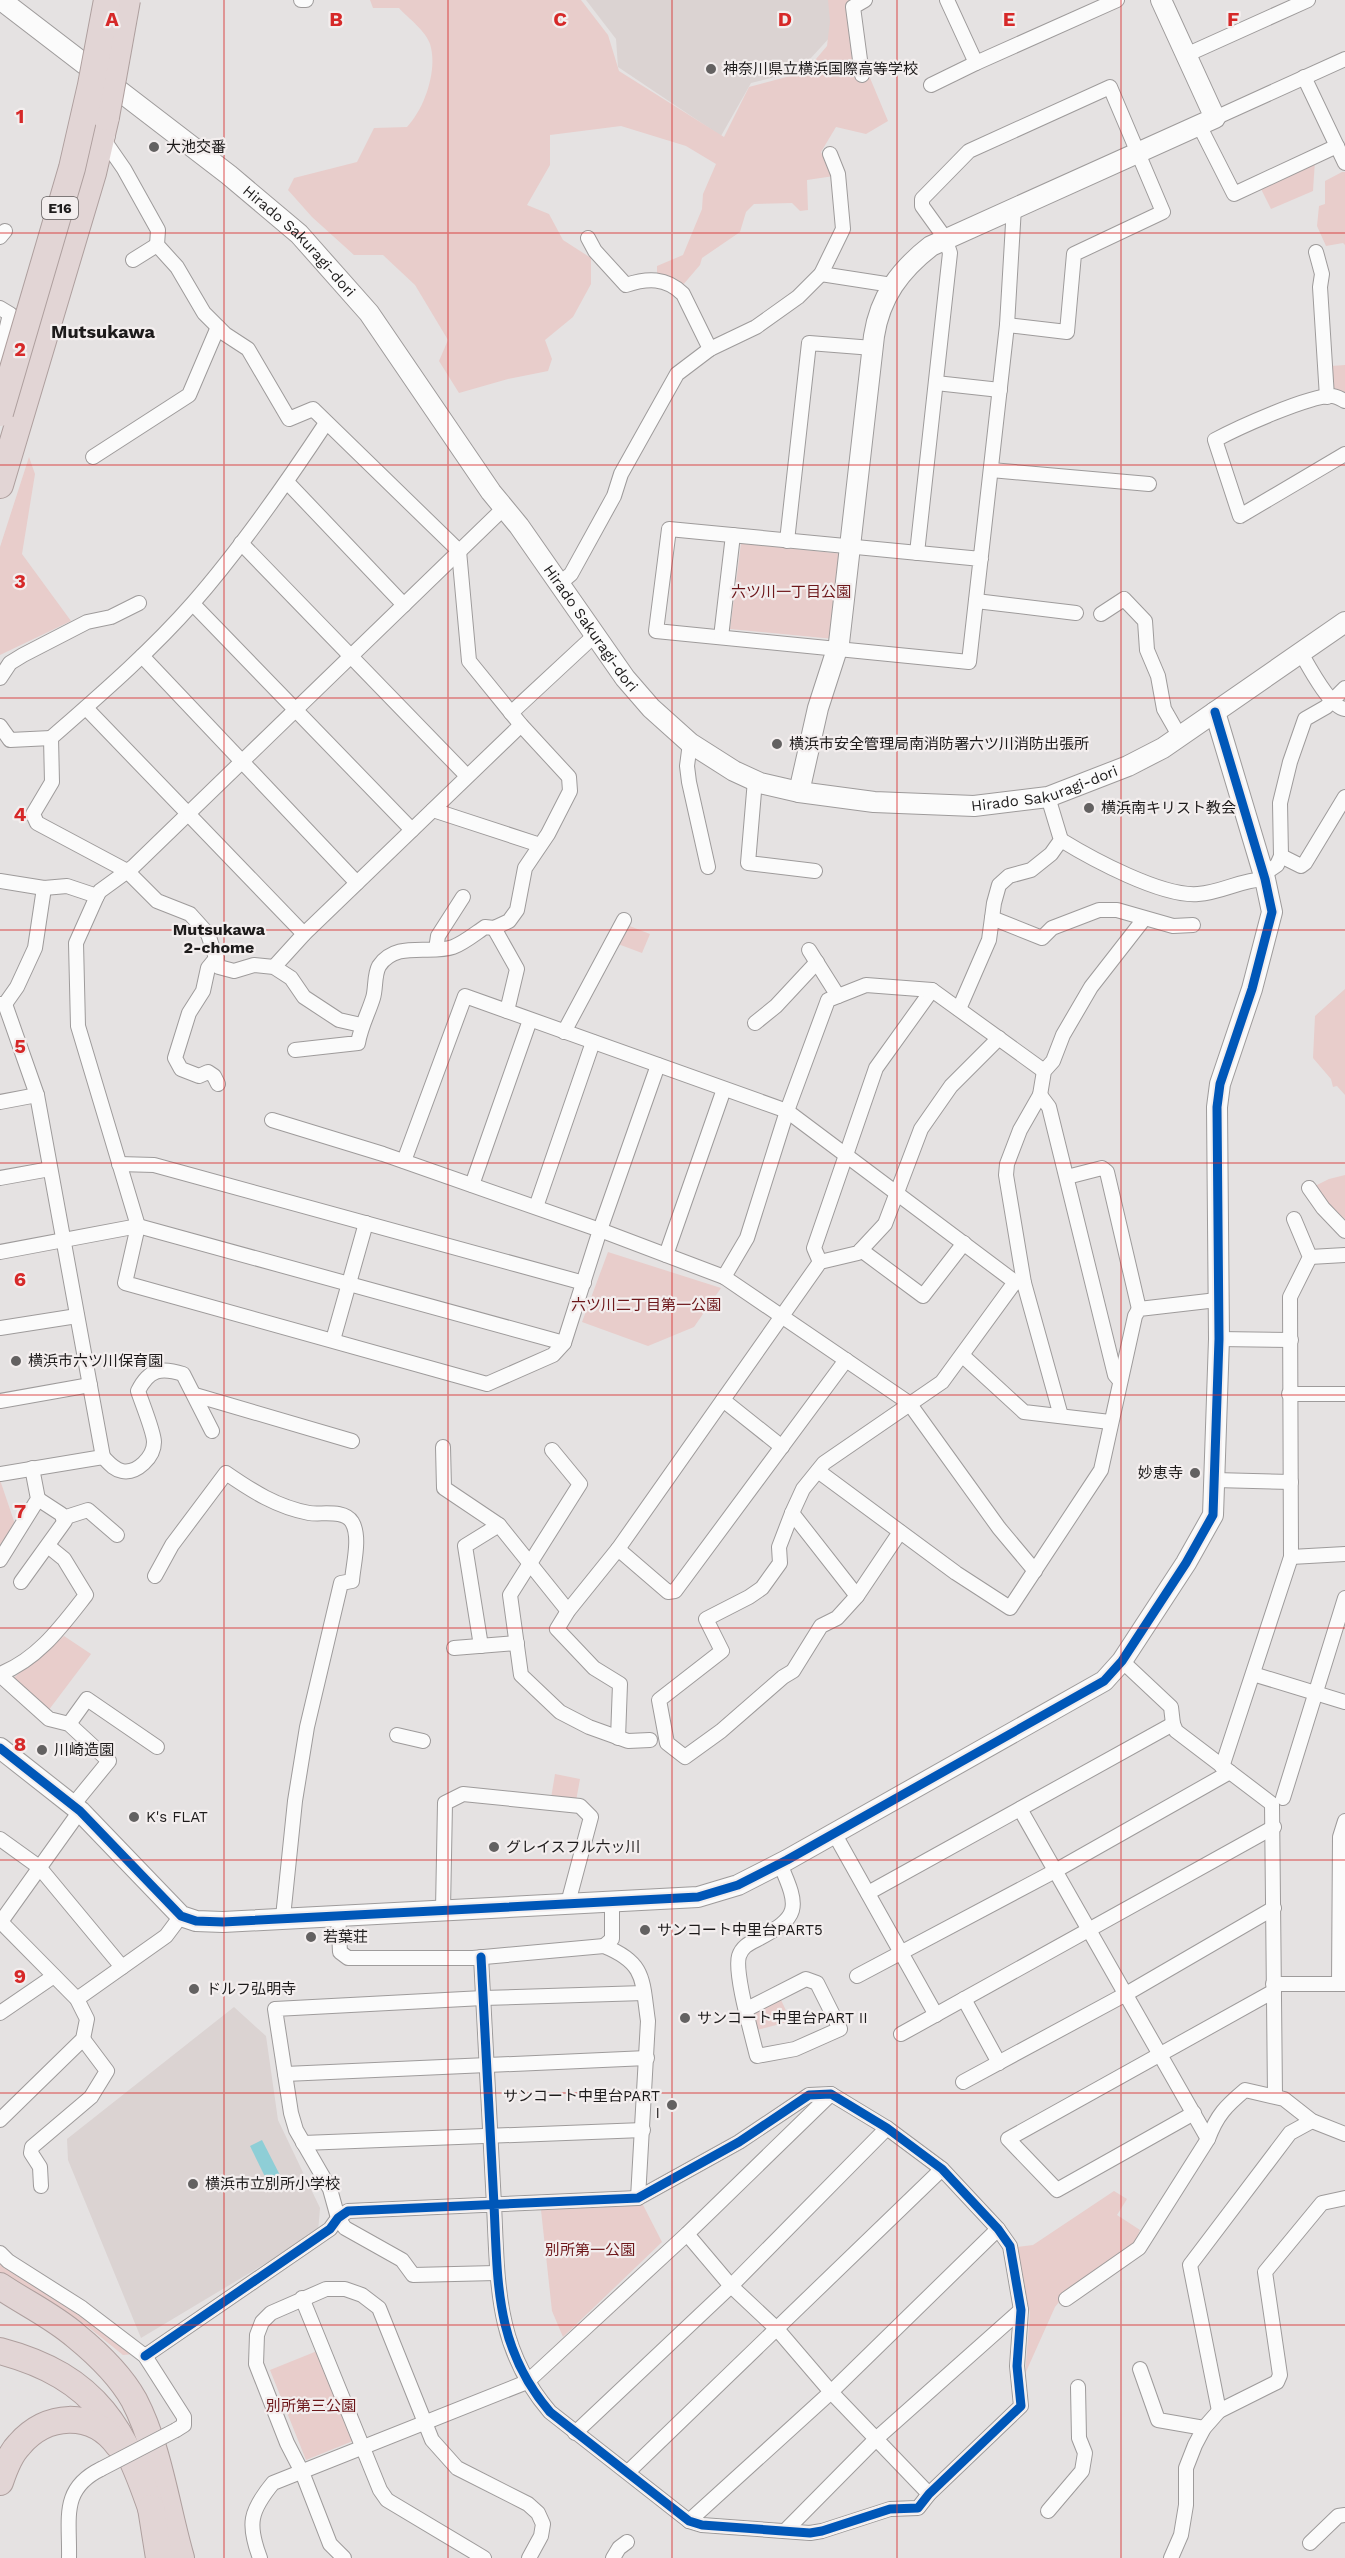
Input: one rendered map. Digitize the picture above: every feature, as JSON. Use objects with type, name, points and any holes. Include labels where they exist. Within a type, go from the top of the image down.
[{"type":"highway","name":"E16","points":[[0,413],[72,168],[107,0]]},
{"type":"highway","name":"E16","points":[[0,485],[93,173],[111,92],[127,0]]},
{"type":"highway","points":[[0,2286],[47,2314],[75,2335],[117,2375],[134,2400],[167,2558]]},
{"type":"highway","points":[[0,2339],[52,2356],[86,2376],[119,2409],[135,2431],[154,2490],[181,2558]]},
{"type":"highway","points":[[0,2351],[49,2369],[76,2384],[102,2408],[183,2534],[190,2558]]},
{"type":"highway","points":[[0,2482],[18,2445],[38,2427],[61,2420],[81,2420],[103,2428],[154,2490],[159,2558]]},
{"type":"street","name":"Hirado Sakuragi-dori","points":[[2,0],[229,175],[299,234],[369,313],[625,678],[651,708],[690,743],[734,771],[755,780],[828,797],[925,805],[984,805],[1048,797],[1128,766],[1180,737],[1345,622]]},
{"type":"street","points":[[122,0],[111,65],[112,86],[106,143],[124,169],[158,230],[157,245],[177,267],[204,313],[248,350],[289,419],[313,409],[459,551],[469,661],[521,725],[569,777],[570,791],[525,868],[517,910],[509,921],[494,928],[485,927],[453,947],[424,948],[396,953],[386,958],[377,968],[374,997],[361,1025],[358,1043],[295,1050]]},
{"type":"street","points":[[862,75],[853,7],[866,0]]},
{"type":"street","points":[[947,0],[976,63]]},
{"type":"street","points":[[931,85],[1117,0]]},
{"type":"street","points":[[1161,0],[1186,56],[1234,194],[1337,146]]},
{"type":"street","points":[[1186,56],[1308,0]]},
{"type":"street","points":[[799,792],[818,708],[838,648],[877,315],[892,285],[915,258],[945,238],[1345,59]]},
{"type":"street","points":[[1304,77],[1345,163]]},
{"type":"street","points":[[917,554],[950,253],[945,238],[922,206],[922,198],[969,151],[1110,87],[1163,212],[1074,254],[1067,332],[1007,325]]},
{"type":"street","points":[[559,584],[571,574],[614,496],[621,474],[677,374],[710,349],[756,327],[798,297],[820,274],[843,229],[838,174],[830,154]]},
{"type":"street","points":[[981,559],[669,529],[656,631],[969,662],[981,559],[1007,325],[1014,207]]},
{"type":"street","points":[[588,238],[595,251],[626,285],[648,279],[677,288],[683,294],[710,349]]},
{"type":"street","points":[[133,260],[157,245]]},
{"type":"street","points":[[1316,252],[1322,274],[1320,287],[1327,397]]},
{"type":"street","points":[[820,274],[892,285]]},
{"type":"street","points":[[0,308],[10,314],[0,357]]},
{"type":"street","points":[[93,457],[189,395],[218,327]]},
{"type":"street","points":[[787,541],[809,343],[873,348]]},
{"type":"street","points":[[936,383],[1000,390]]},
{"type":"street","points":[[1345,401],[1333,396],[1315,399],[1238,428],[1215,440],[1240,516],[1345,454]]},
{"type":"street","points":[[0,726],[10,740],[51,738],[142,656],[193,604],[287,482],[326,423]]},
{"type":"street","points":[[991,470],[1149,484]]},
{"type":"street","points":[[287,482],[404,605]]},
{"type":"street","points":[[504,508],[128,871],[100,891],[97,896],[76,943],[78,1026],[138,1226],[125,1283],[487,1384],[553,1355],[564,1342],[600,1230],[658,1065]]},
{"type":"street","points":[[721,637],[733,535]]},
{"type":"street","points":[[241,543],[467,776]]},
{"type":"street","points":[[1101,614],[1124,599],[1145,621],[1147,650],[1158,675],[1164,709],[1180,737]]},
{"type":"street","points":[[976,601],[1076,613]]},
{"type":"street","points":[[0,678],[10,663],[23,655],[87,622],[111,617],[139,603]]},
{"type":"street","points":[[193,604],[412,830]]},
{"type":"street","points":[[511,713],[595,635]]},
{"type":"street","points":[[1300,653],[1332,702],[1339,708],[1345,709]]},
{"type":"street","points":[[142,656],[357,883]]},
{"type":"street","points":[[1048,797],[1061,840],[1098,861],[1161,888],[1196,894],[1224,890],[1245,880],[1264,877],[1277,865],[1281,856],[1280,803],[1290,762],[1305,719],[1332,702],[1345,688]]},
{"type":"street","points":[[86,708],[304,934]]},
{"type":"street","points":[[0,1748],[76,1808],[181,1916],[196,1921],[223,1922],[338,1914],[679,1899],[713,1894],[738,1885],[780,1864],[1097,1685],[1122,1661],[1211,1522],[1215,1480],[1219,1339],[1217,1107],[1221,1084],[1252,989],[1270,924],[1271,898],[1215,712]]},
{"type":"street","points":[[274,967],[304,934],[521,725]]},
{"type":"street","points":[[51,738],[52,782],[33,814],[37,823],[128,871],[157,901],[190,914],[208,934],[219,967],[234,971],[254,965],[274,967],[291,978],[304,996],[339,1020],[361,1025]]},
{"type":"street","points":[[690,743],[687,766],[688,782],[708,867]]},
{"type":"street","points":[[755,780],[748,863],[815,871]]},
{"type":"street","points":[[1281,856],[1301,866],[1305,863],[1345,797]]},
{"type":"street","points":[[432,810],[540,845]]},
{"type":"street","points":[[959,1009],[989,940],[999,885],[1010,876],[1031,870],[1051,854],[1061,840]]},
{"type":"street","points":[[0,881],[44,888],[67,886],[97,896]]},
{"type":"street","points":[[44,888],[35,948],[17,987],[3,1004],[36,1095],[103,1457],[112,1467],[123,1471],[142,1465],[152,1454],[154,1441],[138,1391],[144,1378],[155,1372],[168,1369],[183,1374],[212,1431]]},
{"type":"street","points":[[436,949],[438,936],[462,897]]},
{"type":"street","points":[[992,918],[1042,938],[1052,928],[1099,910],[1117,910],[1173,926],[1194,925]]},
{"type":"street","points":[[1061,1416],[1020,1282],[1005,1175],[1020,1130],[1040,1095],[1044,1071],[1053,1061],[1063,1035],[1091,987],[1144,919]]},
{"type":"street","points":[[564,1032],[624,920]]},
{"type":"street","points":[[494,928],[517,969],[507,1011]]},
{"type":"street","points":[[809,950],[838,996]]},
{"type":"street","points":[[217,957],[208,968],[203,991],[189,1012],[175,1058],[181,1070],[199,1076],[208,1072],[214,1076],[218,1084]]},
{"type":"street","points":[[755,1023],[777,1006],[817,963]]},
{"type":"street","points":[[724,1277],[747,1239],[787,1111],[828,1000],[866,985],[932,990],[1044,1071]]},
{"type":"street","points":[[820,1262],[814,1248],[876,1068],[932,990]]},
{"type":"street","points":[[404,1161],[465,996],[787,1111],[1020,1282]]},
{"type":"street","points":[[472,1185],[530,1020]]},
{"type":"street","points":[[618,1738],[620,1684],[594,1668],[557,1629],[568,1611],[618,1549],[820,1262],[858,1253],[885,1224],[921,1129],[951,1086],[999,1038]]},
{"type":"street","points":[[536,1207],[593,1042]]},
{"type":"street","points":[[666,1255],[724,1089]]},
{"type":"street","points":[[0,1102],[36,1095]]},
{"type":"street","points":[[1040,1095],[1049,1107],[1115,1376],[1120,1381]]},
{"type":"street","points":[[272,1120],[404,1161],[600,1230],[724,1277],[909,1403],[999,1528],[1035,1571]]},
{"type":"street","points":[[119,1164],[154,1165],[584,1283]]},
{"type":"street","points":[[818,1471],[956,1573],[1010,1608],[1101,1470],[1135,1316],[1139,1309],[1107,1172],[1102,1168],[1067,1177]]},
{"type":"street","points":[[0,1178],[50,1169]]},
{"type":"street","points":[[1309,1188],[1323,1208],[1345,1231]]},
{"type":"street","points":[[857,1976],[1055,1871],[1226,1769],[1253,1674],[1291,1557],[1290,1297],[1310,1257],[1294,1219]]},
{"type":"street","points":[[333,1340],[366,1223]]},
{"type":"street","points":[[0,1252],[138,1226],[564,1342]]},
{"type":"street","points":[[861,1250],[923,1296],[964,1243]]},
{"type":"street","points":[[1310,1257],[1345,1256]]},
{"type":"street","points":[[900,1532],[857,1596],[837,1618],[821,1626],[794,1671],[783,1677],[721,1731],[685,1757],[667,1743],[660,1700],[722,1651],[706,1619],[762,1588],[780,1563],[779,1547],[803,1488],[824,1463],[942,1382],[1020,1282]]},
{"type":"street","points":[[1139,1309],[1217,1300]]},
{"type":"street","points":[[0,1328],[77,1316]]},
{"type":"street","points":[[1219,1339],[1291,1340]]},
{"type":"street","points":[[963,1356],[1024,1412],[1110,1422]]},
{"type":"street","points":[[618,1549],[668,1592],[675,1591],[846,1360]]},
{"type":"street","points":[[0,1401],[90,1386]]},
{"type":"street","points":[[1289,1394],[1345,1394]]},
{"type":"street","points":[[195,1395],[352,1441]]},
{"type":"street","points":[[723,1400],[782,1447]]},
{"type":"street","points":[[443,1447],[444,1488],[499,1525],[568,1611]]},
{"type":"street","points":[[552,1450],[580,1484],[510,1594],[521,1675],[560,1712],[589,1727],[628,1741],[650,1740]]},
{"type":"street","points":[[0,1474],[103,1457]]},
{"type":"street","points":[[21,1582],[65,1521],[38,1499],[32,1468]]},
{"type":"street","points":[[155,1576],[172,1545],[226,1473],[270,1501],[286,1507],[311,1513],[342,1515],[351,1520],[356,1531],[352,1581],[341,1583],[307,1727],[295,1801],[283,1917]]},
{"type":"street","points":[[1215,1480],[1291,1482]]},
{"type":"street","points":[[0,1560],[38,1499]]},
{"type":"street","points":[[63,1518],[88,1510],[117,1535]]},
{"type":"street","points":[[792,1513],[857,1596]]},
{"type":"street","points":[[480,1646],[465,1546],[499,1525]]},
{"type":"street","points":[[0,2120],[83,2039],[87,2019],[77,1999],[1,1923],[109,1761],[69,1724],[49,1719],[0,1674],[18,1667],[53,1638],[86,1595],[64,1559],[48,1546]]},
{"type":"street","points":[[1291,1557],[1345,1554]]},
{"type":"street","points":[[1275,2096],[1273,1988],[1278,1812],[1345,1598]]},
{"type":"street","points":[[454,1648],[517,1643]]},
{"type":"street","points":[[1122,1661],[1171,1707],[1176,1731],[1272,1804],[1278,1812]]},
{"type":"street","points":[[1253,1674],[1345,1702]]},
{"type":"street","points":[[69,1724],[87,1700],[157,1747]]},
{"type":"street","points":[[868,1893],[1173,1724]]},
{"type":"street","points":[[397,1735],[423,1741]]},
{"type":"street","points":[[443,1909],[445,1803],[463,1794],[580,1806],[591,1817],[568,1903]]},
{"type":"street","points":[[1020,1809],[1209,2139]]},
{"type":"street","points":[[901,2034],[1090,1931],[1278,1812]]},
{"type":"street","points":[[1194,2113],[1057,2190],[1008,2139],[1273,1988],[1342,1984],[1340,1837],[1345,1821]]},
{"type":"street","points":[[834,1833],[936,2014]]},
{"type":"street","points":[[0,1839],[39,1867],[122,1967]]},
{"type":"street","points":[[747,2009],[806,1979],[817,1983],[840,2029],[795,2049],[757,2056],[747,2009],[738,1965],[740,1954],[745,1946],[779,1928],[792,1912],[791,1889],[780,1864]]},
{"type":"street","points":[[604,1947],[612,1939],[612,1901]]},
{"type":"street","points":[[963,2082],[1125,1994],[1274,1908]]},
{"type":"street","points":[[338,1914],[340,1952],[348,1958],[481,1957],[604,1947],[634,1963],[638,1968],[644,1992],[648,2020],[638,2198]]},
{"type":"street","points":[[77,1999],[166,1936],[181,1916]]},
{"type":"street","points":[[145,2356],[330,2229],[338,2218],[348,2211],[494,2205],[638,2198],[739,2142],[809,2096],[831,2094],[887,2128],[942,2169],[998,2229],[1010,2246],[1021,2310],[1017,2366],[1021,2406],[929,2494],[918,2508],[894,2508],[872,2513],[810,2533],[702,2525],[689,2521],[575,2433],[550,2412],[527,2382],[520,2370],[507,2333],[496,2272],[494,2205],[491,2136],[481,1957]]},
{"type":"street","points":[[0,2013],[54,1976]]},
{"type":"street","points":[[496,2272],[413,2275],[402,2260],[345,2228],[338,2218],[330,2189],[303,2143],[291,2113],[275,2008],[644,1992]]},
{"type":"street","points":[[964,1999],[999,2063]]},
{"type":"street","points":[[40,2186],[40,2167],[31,2153],[32,2147],[91,2097],[107,2071],[83,2039]]},
{"type":"street","points":[[285,2074],[647,2058]]},
{"type":"street","points":[[1066,2299],[1139,2248],[1209,2139],[1216,2119],[1227,2105],[1245,2090],[1284,2099],[1312,2121],[1345,2134]]},
{"type":"street","points":[[261,2558],[253,2538],[251,2521],[259,2500],[273,2483],[527,2382],[687,2234],[831,2094]]},
{"type":"street","points":[[1219,2411],[1190,2265],[1290,2133],[1312,2121]]},
{"type":"street","points":[[575,2433],[731,2286],[887,2128]]},
{"type":"street","points":[[303,2143],[642,2130]]},
{"type":"street","points":[[628,2472],[942,2169]]},
{"type":"street","points":[[1171,2558],[1180,2535],[1186,2505],[1186,2469],[1204,2428],[1219,2411],[1277,2382],[1280,2375],[1260,2268],[1322,2203],[1345,2198]]},
{"type":"street","points":[[689,2521],[831,2392],[998,2229]]},
{"type":"street","points":[[687,2234],[731,2286],[777,2329],[831,2392],[929,2494]]},
{"type":"street","points":[[0,2253],[8,2261],[82,2308],[145,2356],[184,2417],[184,2425],[86,2476],[76,2486],[72,2495],[69,2516],[69,2558]]},
{"type":"street","points":[[344,2558],[330,2544],[302,2472],[286,2443],[256,2364],[255,2350],[262,2322],[271,2313],[326,2289],[345,2289],[362,2295],[379,2308],[432,2440],[458,2468],[528,2504],[538,2513],[543,2524],[541,2536],[529,2558]]},
{"type":"street","points":[[302,2298],[380,2490],[387,2500],[484,2558]]},
{"type":"street","points":[[786,2530],[877,2438],[1021,2310]]},
{"type":"street","points":[[1140,2368],[1158,2420],[1204,2428]]},
{"type":"street","points":[[1048,2511],[1082,2471],[1085,2453],[1079,2438],[1078,2386]]},
{"type":"street","points":[[1310,2543],[1338,2516],[1345,2515]]},
{"type":"street","points":[[613,2558],[619,2548],[627,2542]]},
{"type":"shaded area","name":"神奈川県立横浜国際高等学校","points":[[586,0],[834,0],[832,35],[799,71],[751,83],[721,136],[618,67],[616,39]]},
{"type":"shaded area","name":"横浜市立別所小学校","points":[[234,2007],[266,2036],[278,2120],[320,2208],[318,2232],[141,2338],[68,2160],[67,2139]]},
{"type":"green space","points":[[370,0],[581,0],[608,35],[619,71],[724,137],[749,87],[805,72],[827,46],[830,21],[828,0],[857,0],[870,78],[888,121],[866,134],[836,127],[821,152],[834,176],[807,180],[808,210],[800,211],[792,203],[754,204],[746,212],[740,232],[702,258],[700,265],[682,286],[657,273],[657,266],[683,255],[702,209],[703,194],[716,164],[686,146],[621,126],[550,135],[550,165],[527,205],[549,214],[563,240],[591,258],[591,284],[573,317],[545,340],[552,359],[548,371],[508,379],[459,393],[439,361],[448,340],[415,285],[383,255],[354,255],[312,217],[288,190],[294,178],[357,162],[374,128],[407,127],[424,99],[432,65],[428,39],[399,8],[373,8]]},
{"type":"green space","points":[[1315,160],[1313,191],[1271,209],[1260,187]]},
{"type":"green space","points":[[1345,172],[1345,245],[1343,243],[1326,246],[1317,226],[1319,206],[1325,204],[1325,181]]},
{"type":"green space","points":[[1345,365],[1345,392],[1331,391],[1331,366]]},
{"type":"green space","points":[[29,457],[35,474],[22,554],[71,621],[0,655],[0,547]]},
{"type":"green space","name":"六ツ川一丁目公園","points":[[741,543],[843,554],[834,639],[730,629]]},
{"type":"green space","points":[[627,925],[650,934],[642,953],[618,944]]},
{"type":"green space","points":[[1345,989],[1345,1095],[1337,1086],[1333,1087],[1331,1079],[1313,1058],[1315,1016]]},
{"type":"green space","points":[[1345,1175],[1345,1219],[1332,1210],[1315,1186]]},
{"type":"green space","name":"六ツ川二丁目第一公園","points":[[608,1252],[721,1288],[694,1327],[648,1346],[582,1322]]},
{"type":"green space","points":[[0,1480],[15,1524],[0,1547]]},
{"type":"green space","points":[[64,1636],[91,1654],[48,1711],[11,1680]]},
{"type":"green space","points":[[555,1774],[580,1779],[576,1801],[551,1798]]},
{"type":"green space","points":[[781,2000],[791,2021],[757,2030],[753,2012]]},
{"type":"green space","points":[[1114,2191],[1127,2199],[1117,2215],[1140,2230],[1135,2242],[1064,2296],[1055,2307],[1025,2374],[1030,2312],[1020,2278],[1017,2247],[1033,2245]]},
{"type":"green space","name":"別所第一公園","points":[[642,2203],[662,2242],[563,2337],[552,2311],[541,2210]]},
{"type":"green space","points":[[0,2259],[85,2317],[134,2354],[123,2355],[87,2326],[57,2306],[0,2278]]},
{"type":"green space","name":"別所第三公園","points":[[317,2351],[353,2441],[306,2460],[270,2370]]},
{"type":"water","points":[[262,2140],[285,2185],[272,2191],[250,2146]]},
{"type":"cycle path","points":[[0,1748],[80,1811],[181,1916],[196,1921],[223,1922],[698,1897],[738,1885],[787,1860],[1104,1681],[1122,1661],[1186,1563],[1213,1515],[1219,1339],[1217,1107],[1220,1084],[1252,989],[1272,912],[1265,879],[1215,712]]},
{"type":"cycle path","points":[[145,2356],[330,2229],[338,2218],[348,2211],[638,2198],[739,2142],[809,2095],[831,2094],[887,2128],[942,2169],[998,2229],[1010,2246],[1021,2310],[1017,2366],[1021,2406],[929,2494],[918,2508],[890,2509],[810,2533],[702,2525],[689,2521],[550,2412],[532,2388],[519,2364],[509,2339],[499,2288],[497,2262],[494,2205],[481,1957]]},
{"type":"place","name":"神奈川県立横浜国際高等学校","points":[[711,69]]},
{"type":"place","name":"大池交番","points":[[154,147]]},
{"type":"place","name":"横浜市安全管理局南消防署六ツ川消防出張所","points":[[777,744]]},
{"type":"place","name":"横浜南キリスト教会","points":[[1089,808]]},
{"type":"place","name":"横浜市六ツ川保育園","points":[[16,1361]]},
{"type":"place","name":"妙恵寺","points":[[1195,1473]]},
{"type":"place","name":"川崎造園","points":[[42,1750]]},
{"type":"place","name":"K's FLAT","points":[[134,1817]]},
{"type":"place","name":"グレイスフル六ッ川","points":[[494,1847]]},
{"type":"place","name":"サンコート中里台PART5","points":[[645,1930]]},
{"type":"place","name":"若葉荘","points":[[311,1937]]},
{"type":"place","name":"ドルフ弘明寺","points":[[194,1989]]},
{"type":"place","name":"サンコート中里台PART II","points":[[685,2018]]},
{"type":"place","name":"サンコート中里台PART I","points":[[672,2105]]},
{"type":"place","name":"横浜市立別所小学校","points":[[193,2184]]},
{"type":"district","name":"Mutsukawa","points":[[103,332]]},
{"type":"district","name":"Mutsukawa 2-chome","points":[[219,938]]}]
